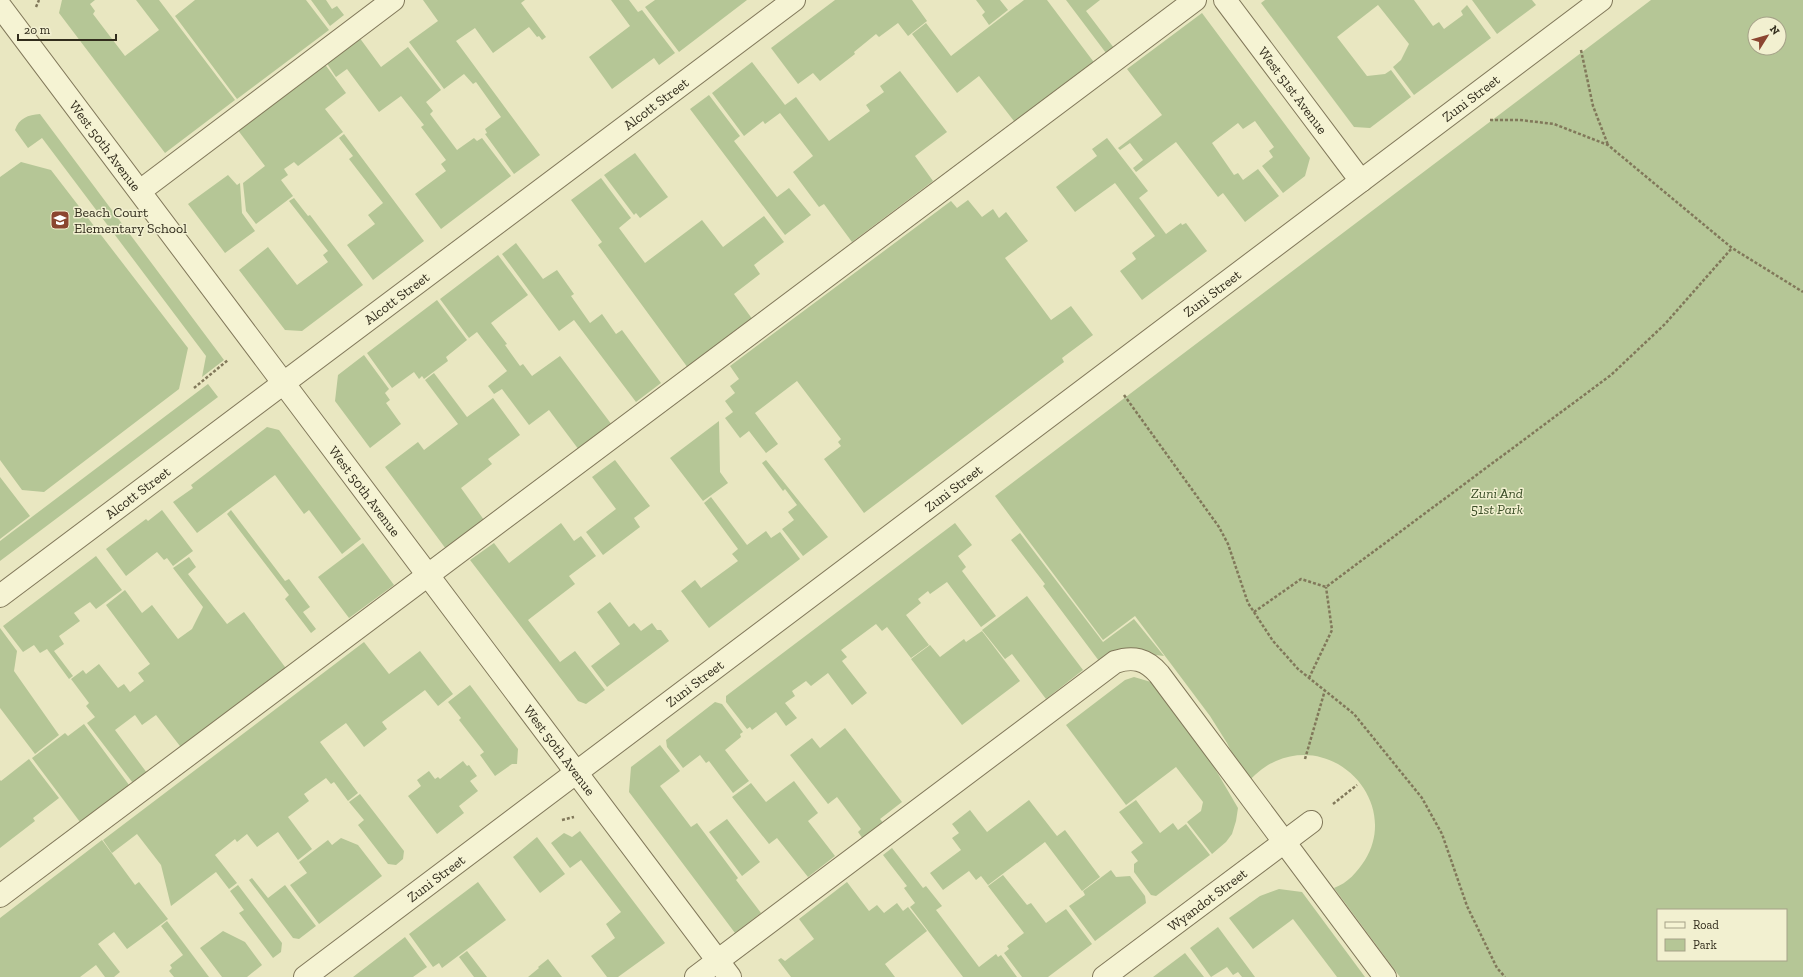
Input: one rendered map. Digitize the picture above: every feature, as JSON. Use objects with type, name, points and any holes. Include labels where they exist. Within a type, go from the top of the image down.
[{"type":"street","points":[[140,191],[393,0]]},
{"type":"street","name":"Alcott Street","points":[[0,596],[794,0]]},
{"type":"street","points":[[0,896],[1195,0]]},
{"type":"street","name":"West 51st Avenue","points":[[1225,0],[1361,181]]},
{"type":"street","name":"Zuni Street","points":[[305,977],[1601,0]]},
{"type":"street","name":"West 50th Avenue","points":[[0,6],[724,969]]},
{"type":"street","points":[[696,977],[724,969],[1114,662],[1122,659],[1133,658],[1143,660],[1152,666],[1385,977]]},
{"type":"street","name":"Wyandot Street","points":[[1104,977],[1310,822]]},
{"type":"path","points":[[35,7],[39,0]]},
{"type":"path","points":[[1580,48],[1593,106],[1608,145]]},
{"type":"path","points":[[1485,120],[1520,120],[1554,124],[1608,145],[1732,248],[1803,292]]},
{"type":"path","points":[[1326,587],[1611,375],[1665,324],[1732,248]]},
{"type":"path","points":[[194,388],[228,360]]},
{"type":"path","points":[[1123,393],[1219,527],[1228,544],[1248,603],[1273,641],[1298,669],[1354,714],[1422,798],[1442,834],[1467,906],[1497,968],[1505,977]]},
{"type":"path","points":[[1254,612],[1301,579],[1326,587]]},
{"type":"path","points":[[1309,678],[1332,630],[1326,587]]},
{"type":"path","points":[[1305,759],[1324,690]]},
{"type":"green space","points":[[62,0],[95,0],[90,4],[95,11],[93,14],[125,56],[159,30],[136,0],[159,0],[235,100],[165,153],[59,13]]},
{"type":"green space","points":[[195,0],[306,0],[329,30],[237,99],[175,16]]},
{"type":"green space","points":[[311,0],[326,0],[332,9],[337,6],[344,15],[330,26]]},
{"type":"green space","points":[[423,0],[525,0],[521,3],[546,37],[542,40],[539,36],[537,37],[529,27],[493,53],[475,28],[456,41],[540,155],[514,174],[485,134],[487,133],[485,129],[501,117],[476,82],[473,84],[464,74],[444,89],[409,42],[438,21]]},
{"type":"green space","points":[[611,0],[629,0],[638,12],[642,10],[675,53],[659,65],[654,58],[612,89],[589,57],[630,26]]},
{"type":"green space","points":[[655,0],[747,0],[679,52],[645,7]]},
{"type":"green space","points":[[835,0],[912,0],[927,21],[908,36],[898,23],[879,37],[876,34],[854,52],[855,54],[820,81],[813,73],[798,84],[771,48]]},
{"type":"green space","points":[[976,0],[1000,0],[1008,10],[989,25],[982,15],[985,12]]},
{"type":"green space","points":[[1024,0],[1047,0],[1096,65],[1017,125],[979,76],[957,93],[912,34],[926,23],[951,56]]},
{"type":"green space","points":[[1066,0],[1100,0],[1086,11],[1114,48],[1106,53]]},
{"type":"green space","points":[[1265,0],[1414,0],[1433,26],[1439,22],[1444,29],[1463,15],[1461,11],[1467,5],[1491,38],[1414,95],[1393,67],[1401,60],[1409,44],[1378,5],[1337,37],[1367,76],[1385,74],[1391,70],[1411,97],[1370,128],[1354,127],[1261,3]]},
{"type":"green space","points":[[1472,0],[1532,0],[1536,5],[1497,34]]},
{"type":"green space","name":"Zuni And 51st Park","points":[[1651,0],[1803,0],[1803,977],[1400,977],[1334,888],[1352,877],[1359,869],[1365,860],[1374,838],[1374,817],[1368,797],[1356,779],[1340,765],[1321,757],[1299,755],[1276,761],[1268,765],[1260,770],[1247,783],[1227,743],[1210,716],[1135,616],[1103,640],[995,496]]},
{"type":"green space","points":[[1202,13],[1310,158],[1305,176],[1283,193],[1262,166],[1273,157],[1269,151],[1274,147],[1255,121],[1243,129],[1238,123],[1212,143],[1234,175],[1238,173],[1243,180],[1258,169],[1279,196],[1245,222],[1223,193],[1218,197],[1176,142],[1136,172],[1133,168],[1143,160],[1130,143],[1120,150],[1118,148],[1162,115],[1127,69]]},
{"type":"green space","points":[[359,37],[381,67],[408,47],[441,90],[426,102],[433,111],[430,114],[457,150],[474,138],[477,141],[482,138],[511,176],[441,229],[415,194],[446,171],[441,164],[446,160],[421,127],[424,125],[401,96],[379,112],[347,69],[336,77],[326,62]]},
{"type":"green space","points":[[752,62],[785,105],[796,97],[829,141],[870,111],[866,105],[884,92],[880,86],[900,71],[947,132],[915,156],[933,181],[852,242],[824,204],[819,207],[793,172],[813,156],[780,113],[765,124],[763,121],[744,136],[712,93]]},
{"type":"green space","points":[[324,63],[346,93],[325,109],[343,132],[298,166],[294,162],[284,169],[288,175],[281,180],[293,196],[256,224],[246,211],[243,183],[265,166],[237,129]]},
{"type":"green space","points":[[709,95],[740,136],[734,141],[777,197],[789,188],[811,215],[785,235],[690,109]]},
{"type":"green space","points":[[40,114],[224,360],[202,377],[206,356],[42,138],[28,148],[15,130],[24,118]]},
{"type":"green space","points":[[344,134],[424,241],[373,280],[347,245],[375,224],[368,215],[383,203],[349,159],[353,156],[339,138]]},
{"type":"green space","points":[[1107,138],[1148,191],[1139,198],[1166,234],[1181,223],[1182,225],[1186,223],[1207,251],[1142,300],[1120,271],[1136,259],[1132,253],[1155,236],[1115,183],[1075,212],[1056,187],[1097,156],[1092,149]]},
{"type":"green space","points":[[635,153],[668,197],[640,218],[636,213],[634,215],[604,175]]},
{"type":"green space","name":"Beach Court Elementary School","points":[[21,162],[51,170],[188,348],[179,389],[44,492],[22,490],[0,460],[0,177]]},
{"type":"green space","points":[[228,175],[237,185],[240,183],[242,213],[255,231],[225,253],[188,204]]},
{"type":"green space","points":[[601,178],[631,218],[619,228],[645,263],[702,220],[723,247],[764,216],[784,242],[754,265],[760,274],[734,294],[753,320],[688,368],[598,245],[602,242],[571,200]]},
{"type":"green space","points":[[294,198],[308,216],[310,215],[363,285],[302,331],[285,330],[239,270],[268,247],[297,285],[328,262],[323,255],[328,251],[289,201]]},
{"type":"green space","points":[[968,200],[982,217],[993,209],[999,218],[1006,212],[1028,241],[1005,258],[1051,320],[1071,306],[1093,335],[1062,358],[1064,362],[864,513],[824,459],[841,446],[838,442],[841,439],[797,381],[755,413],[778,444],[766,453],[749,431],[740,438],[725,418],[733,412],[725,401],[735,393],[730,386],[739,379],[730,366],[951,201],[957,208]]},
{"type":"green space","points":[[516,243],[543,279],[557,270],[574,294],[571,296],[590,323],[602,314],[616,334],[622,330],[661,383],[636,402],[574,320],[559,331],[502,254]]},
{"type":"green space","points":[[498,255],[528,295],[491,323],[507,344],[505,345],[520,366],[523,364],[532,376],[560,356],[612,425],[579,450],[549,410],[529,425],[502,389],[494,394],[488,386],[507,371],[477,332],[469,338],[440,299]]},
{"type":"green space","points":[[437,300],[467,340],[446,357],[448,361],[424,379],[422,376],[419,379],[414,372],[392,388],[367,353]]},
{"type":"green space","points":[[364,355],[389,389],[385,393],[390,400],[386,403],[401,424],[370,448],[335,401],[338,375]]},
{"type":"green space","points":[[434,373],[467,417],[493,398],[520,435],[488,459],[492,464],[461,488],[484,520],[446,549],[385,467],[418,442],[424,450],[458,424],[425,380]]},
{"type":"green space","points":[[208,384],[218,397],[0,561],[0,541]]},
{"type":"green space","points":[[719,421],[720,472],[728,483],[703,501],[670,458]]},
{"type":"green space","points":[[267,427],[279,430],[361,539],[342,554],[309,510],[304,514],[275,475],[197,533],[173,502],[193,488],[191,485]]},
{"type":"green space","points":[[615,460],[650,506],[634,518],[640,527],[603,555],[586,532],[616,509],[592,477]]},
{"type":"green space","points":[[766,460],[828,537],[803,556],[782,529],[794,520],[788,512],[797,505],[785,489],[783,491],[762,463]]},
{"type":"green space","points":[[0,477],[30,516],[0,539]]},
{"type":"green space","points":[[711,497],[747,545],[766,531],[771,538],[780,532],[800,559],[709,628],[681,591],[695,580],[701,588],[738,561],[732,554],[738,549],[704,503]]},
{"type":"green space","points":[[162,510],[193,551],[173,566],[167,558],[164,560],[157,552],[126,576],[106,549],[146,519],[148,521]]},
{"type":"green space","points":[[231,510],[285,581],[289,579],[310,607],[303,612],[316,629],[311,633],[285,599],[289,595],[227,514]]},
{"type":"green space","points":[[561,523],[574,541],[581,536],[596,556],[569,576],[575,584],[528,620],[560,662],[575,651],[605,690],[586,704],[578,701],[470,560],[494,543],[509,563]]},
{"type":"green space","points":[[955,523],[972,545],[958,556],[966,567],[962,571],[996,616],[981,627],[947,582],[930,594],[928,591],[918,599],[921,603],[906,615],[929,645],[911,658],[887,627],[882,631],[876,624],[841,650],[847,657],[842,661],[867,693],[852,705],[828,673],[811,686],[806,681],[792,691],[795,696],[785,703],[797,718],[786,726],[776,712],[752,730],[750,727],[747,729],[726,702],[726,696]]},
{"type":"green space","points":[[1020,533],[1103,642],[1134,619],[1164,656],[1114,650],[1099,661],[1043,586],[1045,584],[1011,540]]},
{"type":"green space","points":[[363,543],[394,585],[349,618],[318,577]]},
{"type":"green space","points":[[96,556],[122,590],[96,609],[90,602],[74,613],[80,621],[59,636],[64,644],[54,651],[73,676],[69,679],[47,649],[40,653],[34,645],[23,652],[3,626]]},
{"type":"green space","points":[[189,557],[196,567],[188,574],[227,624],[244,612],[288,671],[183,750],[156,715],[142,725],[135,715],[115,730],[150,777],[136,787],[87,723],[95,717],[86,706],[89,703],[71,679],[83,670],[86,674],[99,664],[118,688],[124,684],[130,692],[144,681],[138,673],[150,664],[106,605],[125,590],[142,613],[152,605],[178,639],[192,629],[203,607],[173,568]]},
{"type":"green space","points":[[1027,596],[1083,670],[1046,699],[1012,654],[1005,659],[982,630]]},
{"type":"green space","points":[[610,602],[629,627],[634,623],[641,631],[652,623],[657,630],[661,630],[669,641],[607,687],[591,666],[620,644],[597,612]]},
{"type":"green space","points":[[0,628],[17,651],[14,671],[59,735],[35,754],[0,708]]},
{"type":"green space","points":[[982,631],[1020,681],[962,725],[911,659],[930,645],[940,657],[964,639],[966,642]]},
{"type":"green space","points":[[364,642],[389,674],[420,651],[453,694],[438,706],[425,690],[382,722],[387,729],[364,747],[346,723],[320,742],[358,793],[348,801],[334,782],[331,784],[326,778],[304,794],[309,801],[288,817],[312,849],[298,860],[278,832],[257,847],[247,834],[237,842],[235,839],[215,855],[237,883],[229,889],[216,872],[171,906],[161,865],[137,834],[112,853],[103,840]]},
{"type":"green space","points":[[1134,677],[1151,682],[1207,755],[1238,808],[1232,834],[1226,842],[1212,854],[1187,822],[1201,811],[1203,802],[1176,767],[1126,805],[1066,725],[1125,680]]},
{"type":"green space","points":[[470,685],[518,749],[517,764],[512,764],[495,776],[480,755],[484,752],[459,720],[461,718],[448,702]]},
{"type":"green space","points":[[715,702],[722,704],[743,732],[740,734],[741,737],[725,750],[749,781],[733,793],[709,761],[706,763],[700,755],[683,768],[667,747],[666,740]]},
{"type":"green space","points":[[84,724],[132,789],[83,826],[32,758],[65,733],[68,736]]},
{"type":"green space","points":[[845,728],[902,802],[880,819],[884,824],[863,839],[858,832],[861,829],[837,797],[828,804],[790,755],[812,738],[820,748]]},
{"type":"green space","points":[[660,745],[680,771],[660,786],[691,827],[697,823],[738,878],[736,880],[761,913],[735,933],[629,792],[631,767]]},
{"type":"green space","points":[[29,759],[59,798],[33,818],[35,821],[0,848],[0,780],[1,781]]},
{"type":"green space","points":[[463,761],[467,766],[469,765],[477,776],[470,781],[478,791],[459,806],[464,813],[437,834],[408,796],[421,786],[417,780],[429,771],[435,779],[438,777],[440,779]]},
{"type":"green space","points":[[794,781],[818,813],[808,821],[835,856],[808,877],[777,838],[769,844],[732,797],[751,783],[766,802]]},
{"type":"green space","points":[[360,794],[404,851],[403,859],[396,865],[388,864],[358,825],[364,820],[349,802]]},
{"type":"green space","points":[[1029,800],[1057,836],[1065,830],[1100,877],[1082,891],[1045,842],[988,885],[981,876],[976,880],[969,871],[943,890],[930,873],[961,850],[952,838],[959,833],[952,824],[970,810],[987,832]]},
{"type":"green space","points":[[1136,800],[1160,833],[1173,823],[1178,830],[1186,824],[1210,855],[1156,896],[1151,895],[1134,872],[1134,864],[1138,861],[1131,852],[1143,843],[1119,812]]},
{"type":"green space","points":[[727,819],[760,862],[742,876],[709,832]]},
{"type":"green space","points":[[580,831],[665,943],[618,977],[607,977],[591,956],[615,938],[606,924],[621,912],[581,860],[570,868],[551,843],[564,833],[572,837]]},
{"type":"green space","points":[[537,837],[565,874],[540,893],[513,857]]},
{"type":"green space","points":[[341,838],[358,845],[382,876],[319,924],[290,885],[307,873],[299,862],[328,840],[332,845]]},
{"type":"green space","points":[[102,840],[135,885],[139,882],[168,919],[127,949],[114,932],[98,944],[120,972],[114,977],[105,977],[96,965],[80,977],[0,977],[0,918]]},
{"type":"green space","points":[[892,848],[923,888],[926,886],[942,906],[936,910],[979,967],[996,954],[998,957],[1001,955],[1017,977],[963,977],[910,907],[915,903],[904,888],[907,886],[883,855]]},
{"type":"green space","points":[[1111,870],[1116,877],[1130,876],[1145,896],[1146,903],[1095,941],[1069,906],[1085,895],[1083,891]]},
{"type":"green space","points":[[1003,875],[1027,905],[1031,903],[1046,923],[1066,909],[1092,944],[1048,977],[1022,977],[1004,953],[1009,949],[1007,946],[1024,933],[988,886]]},
{"type":"green space","points":[[252,878],[268,898],[285,885],[316,926],[299,939],[293,938],[249,880]]},
{"type":"green space","points":[[478,882],[506,920],[442,968],[439,963],[433,967],[409,934]]},
{"type":"green space","points":[[847,882],[869,911],[877,905],[884,913],[897,903],[903,911],[908,907],[927,931],[885,964],[895,977],[791,977],[778,960],[781,958],[785,961],[814,939],[799,919]]},
{"type":"green space","points":[[238,885],[282,943],[281,952],[273,958],[239,913],[244,910],[230,891]]},
{"type":"green space","points":[[1279,889],[1302,892],[1365,977],[1337,977],[1293,919],[1253,949],[1229,918],[1260,896]]},
{"type":"green space","points":[[167,921],[209,977],[174,977],[169,971],[172,968],[170,965],[183,955],[161,926]]},
{"type":"green space","points":[[1218,927],[1255,977],[1242,977],[1238,972],[1233,975],[1227,967],[1211,977],[1190,948]]},
{"type":"green space","points":[[223,931],[245,942],[262,965],[247,977],[222,977],[200,948]]},
{"type":"green space","points":[[405,937],[427,967],[413,977],[353,977]]},
{"type":"green space","points":[[467,951],[487,977],[474,977],[459,957]]},
{"type":"green space","points":[[1185,953],[1204,977],[1153,977]]},
{"type":"green space","points":[[548,959],[562,977],[528,977],[539,968],[538,967]]},
{"type":"place","name":"Beach Court Elementary School","points":[[60,220]]}]
